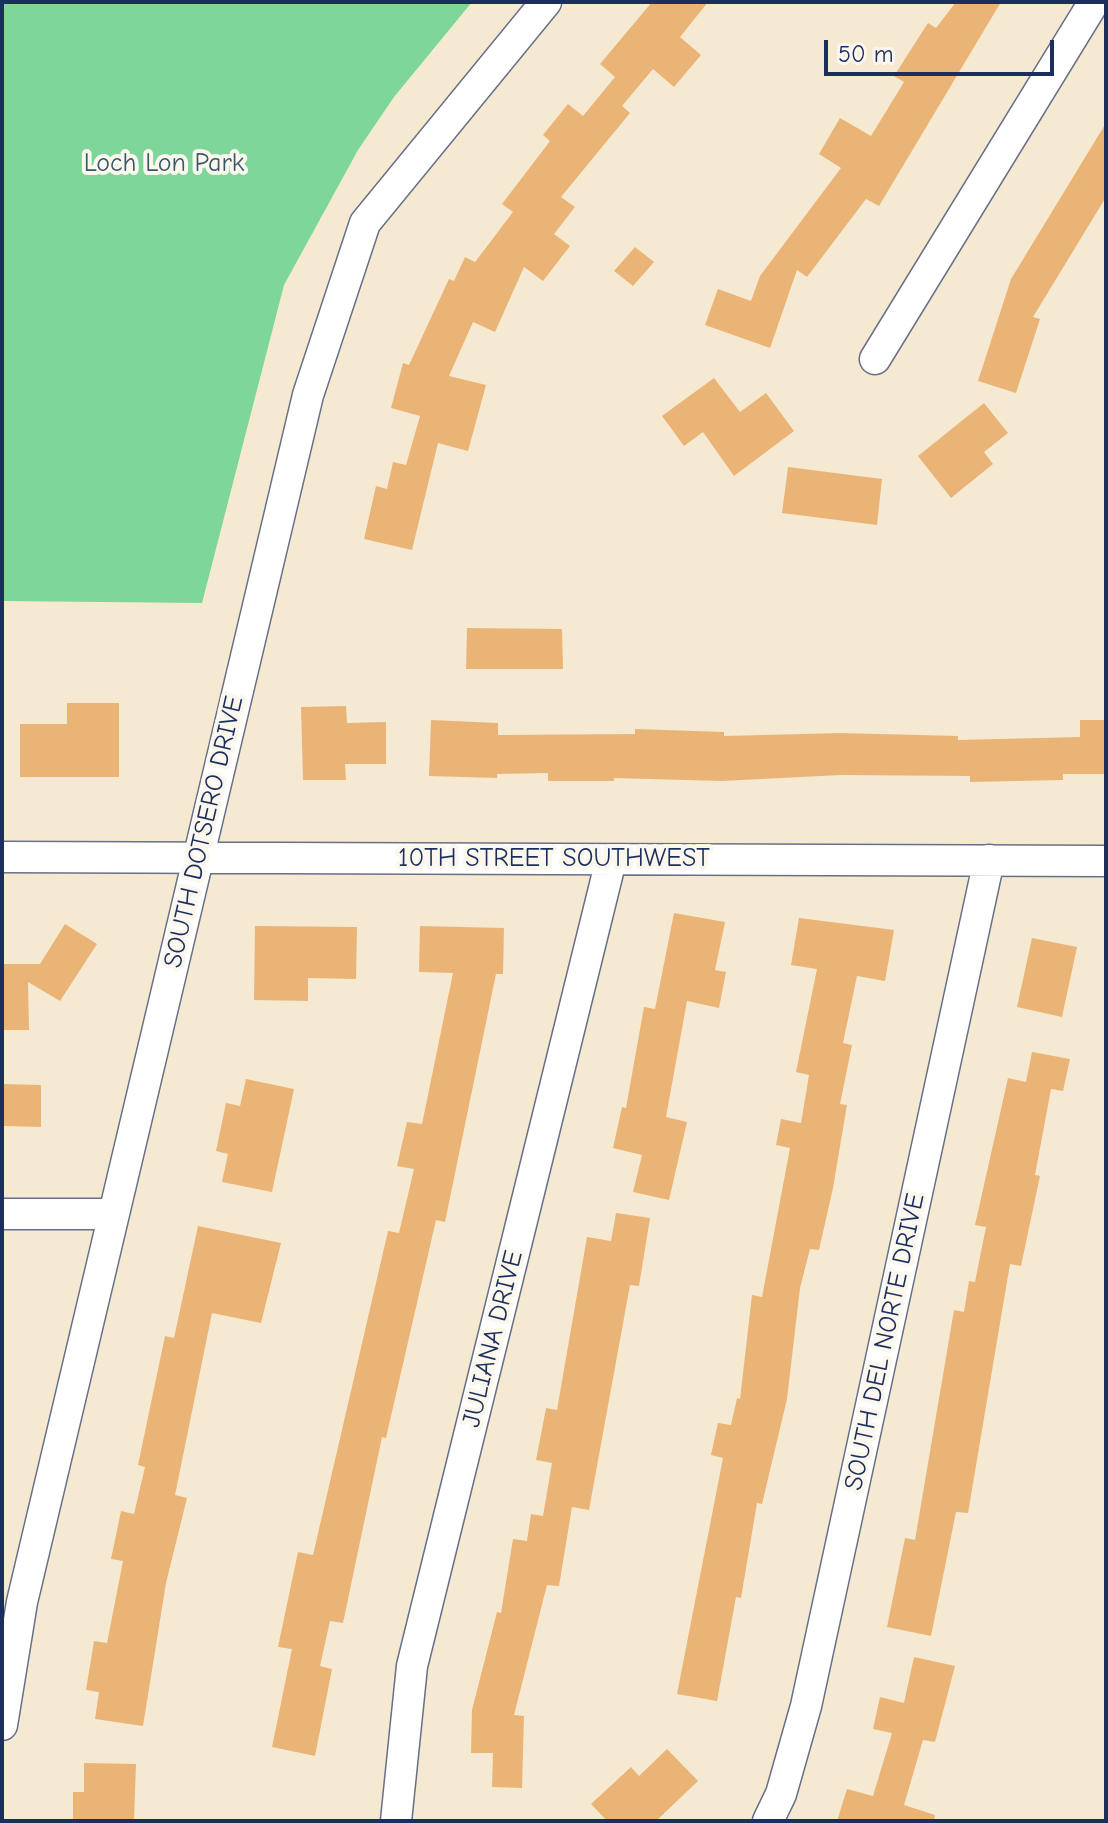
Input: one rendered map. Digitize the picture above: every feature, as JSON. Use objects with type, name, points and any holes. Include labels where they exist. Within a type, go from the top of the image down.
[{"type":"street","name":"SOUTH DOTSERO DRIVE","points":[[2,1725],[22,1602],[308,395],[365,223],[546,2]]},
{"type":"street","points":[[875,359],[1094,2]]},
{"type":"street","name":"10TH STREET SOUTHWEST","points":[[2,857],[1106,861]]},
{"type":"street","name":"JULIANA DRIVE","points":[[396,1821],[396,1792],[412,1666],[611,860]]},
{"type":"street","name":"SOUTH DEL NORTE DRIVE","points":[[768,1821],[781,1794],[806,1706],[989,860]]},
{"type":"street","points":[[2,1214],[113,1214]]},
{"type":"green space","name":"Loch Lon Park","points":[[2,2],[472,2],[394,97],[358,150],[284,285],[202,603],[2,601]]},
{"type":"building","points":[[652,2],[708,2],[680,37],[701,55],[674,87],[653,69],[622,106],[630,113],[561,197],[575,207],[554,234],[570,246],[543,281],[524,267],[495,332],[473,322],[449,376],[486,385],[468,451],[438,443],[412,550],[364,539],[376,486],[387,489],[393,462],[406,465],[420,416],[391,408],[403,363],[409,365],[449,279],[454,281],[465,257],[475,262],[513,212],[502,204],[550,141],[543,135],[568,104],[583,116],[615,77],[600,64]]},
{"type":"building","points":[[956,2],[1001,2],[879,206],[866,199],[807,277],[797,270],[770,348],[705,325],[718,289],[751,301],[760,276],[841,168],[819,154],[840,118],[871,136],[904,82],[894,76],[928,23],[936,28]]},
{"type":"building","points":[[1106,123],[1106,197],[1033,317],[1040,319],[1016,393],[978,381],[1011,279]]},
{"type":"building","points":[[635,247],[654,262],[633,286],[614,271]]},
{"type":"building","points":[[714,378],[740,412],[766,393],[794,431],[734,476],[703,432],[684,446],[662,416]]},
{"type":"building","points":[[984,403],[1008,433],[984,452],[993,464],[951,498],[918,456]]},
{"type":"building","points":[[788,467],[882,479],[877,525],[782,513]]},
{"type":"building","points":[[467,628],[562,629],[563,669],[466,669]]},
{"type":"building","points":[[67,703],[119,703],[119,777],[20,777],[20,724],[67,724]]},
{"type":"building","points":[[346,706],[347,723],[386,722],[386,764],[345,764],[346,780],[303,780],[301,707]]},
{"type":"building","points":[[431,720],[498,723],[498,735],[635,734],[635,729],[724,732],[724,736],[840,733],[958,736],[958,740],[1080,737],[1080,720],[1106,720],[1106,774],[1063,774],[1063,780],[970,782],[970,776],[841,775],[722,781],[614,778],[614,781],[548,781],[548,773],[497,774],[497,778],[429,776]]},
{"type":"building","points":[[674,913],[725,922],[715,970],[726,972],[719,1008],[687,1001],[666,1117],[687,1122],[669,1200],[633,1192],[642,1155],[613,1148],[622,1107],[626,1108],[644,1007],[655,1009]]},
{"type":"building","points":[[799,918],[894,930],[885,981],[857,976],[843,1043],[852,1045],[840,1104],[847,1105],[833,1188],[819,1250],[810,1249],[800,1288],[787,1399],[762,1504],[757,1503],[741,1598],[736,1597],[717,1701],[677,1694],[723,1458],[711,1455],[718,1423],[731,1425],[737,1398],[740,1399],[752,1295],[762,1297],[790,1148],[776,1145],[781,1119],[801,1123],[809,1075],[796,1072],[817,969],[791,965]]},
{"type":"building","points":[[65,924],[97,944],[60,1001],[28,982],[29,1030],[2,1030],[2,964],[40,964]]},
{"type":"building","points":[[255,926],[357,927],[356,979],[308,978],[308,1001],[254,1000]]},
{"type":"building","points":[[420,926],[504,928],[503,974],[496,974],[445,1222],[436,1220],[386,1438],[382,1437],[343,1623],[330,1621],[320,1666],[332,1669],[315,1756],[272,1747],[292,1649],[278,1647],[298,1552],[313,1555],[388,1231],[399,1233],[414,1169],[397,1166],[407,1122],[422,1124],[453,973],[419,972]]},
{"type":"building","points":[[1032,938],[1077,947],[1062,1017],[1017,1007]]},
{"type":"building","points":[[1032,1052],[1070,1059],[1063,1091],[1051,1089],[1035,1175],[1040,1176],[1021,1266],[1010,1264],[968,1513],[956,1512],[931,1636],[887,1627],[905,1538],[915,1540],[954,1310],[964,1312],[969,1281],[975,1282],[986,1227],[975,1225],[1008,1078],[1026,1082]]},
{"type":"building","points":[[246,1079],[294,1089],[272,1192],[222,1182],[228,1154],[216,1151],[226,1103],[240,1106]]},
{"type":"building","points":[[2,1084],[41,1085],[41,1127],[2,1126]]},
{"type":"building","points":[[616,1213],[650,1218],[639,1286],[630,1285],[589,1510],[572,1507],[559,1586],[547,1585],[514,1715],[524,1716],[522,1788],[492,1787],[493,1753],[471,1753],[472,1710],[497,1612],[501,1613],[513,1539],[527,1541],[531,1514],[543,1516],[552,1463],[536,1460],[546,1408],[557,1410],[587,1237],[611,1241]]},
{"type":"building","points":[[198,1226],[281,1243],[261,1323],[212,1313],[175,1495],[187,1498],[166,1583],[143,1726],[95,1719],[99,1692],[86,1690],[94,1641],[107,1643],[123,1561],[111,1559],[121,1511],[134,1514],[145,1467],[138,1465],[165,1336],[174,1338]]},
{"type":"building","points":[[914,1657],[955,1666],[935,1742],[923,1740],[904,1805],[935,1815],[934,1821],[837,1821],[847,1789],[873,1796],[892,1733],[873,1729],[880,1697],[904,1703]]},
{"type":"building","points":[[667,1749],[698,1781],[656,1821],[607,1821],[591,1804],[631,1767],[639,1776]]},
{"type":"building","points":[[84,1763],[136,1764],[134,1821],[73,1821],[73,1792],[84,1792]]}]
